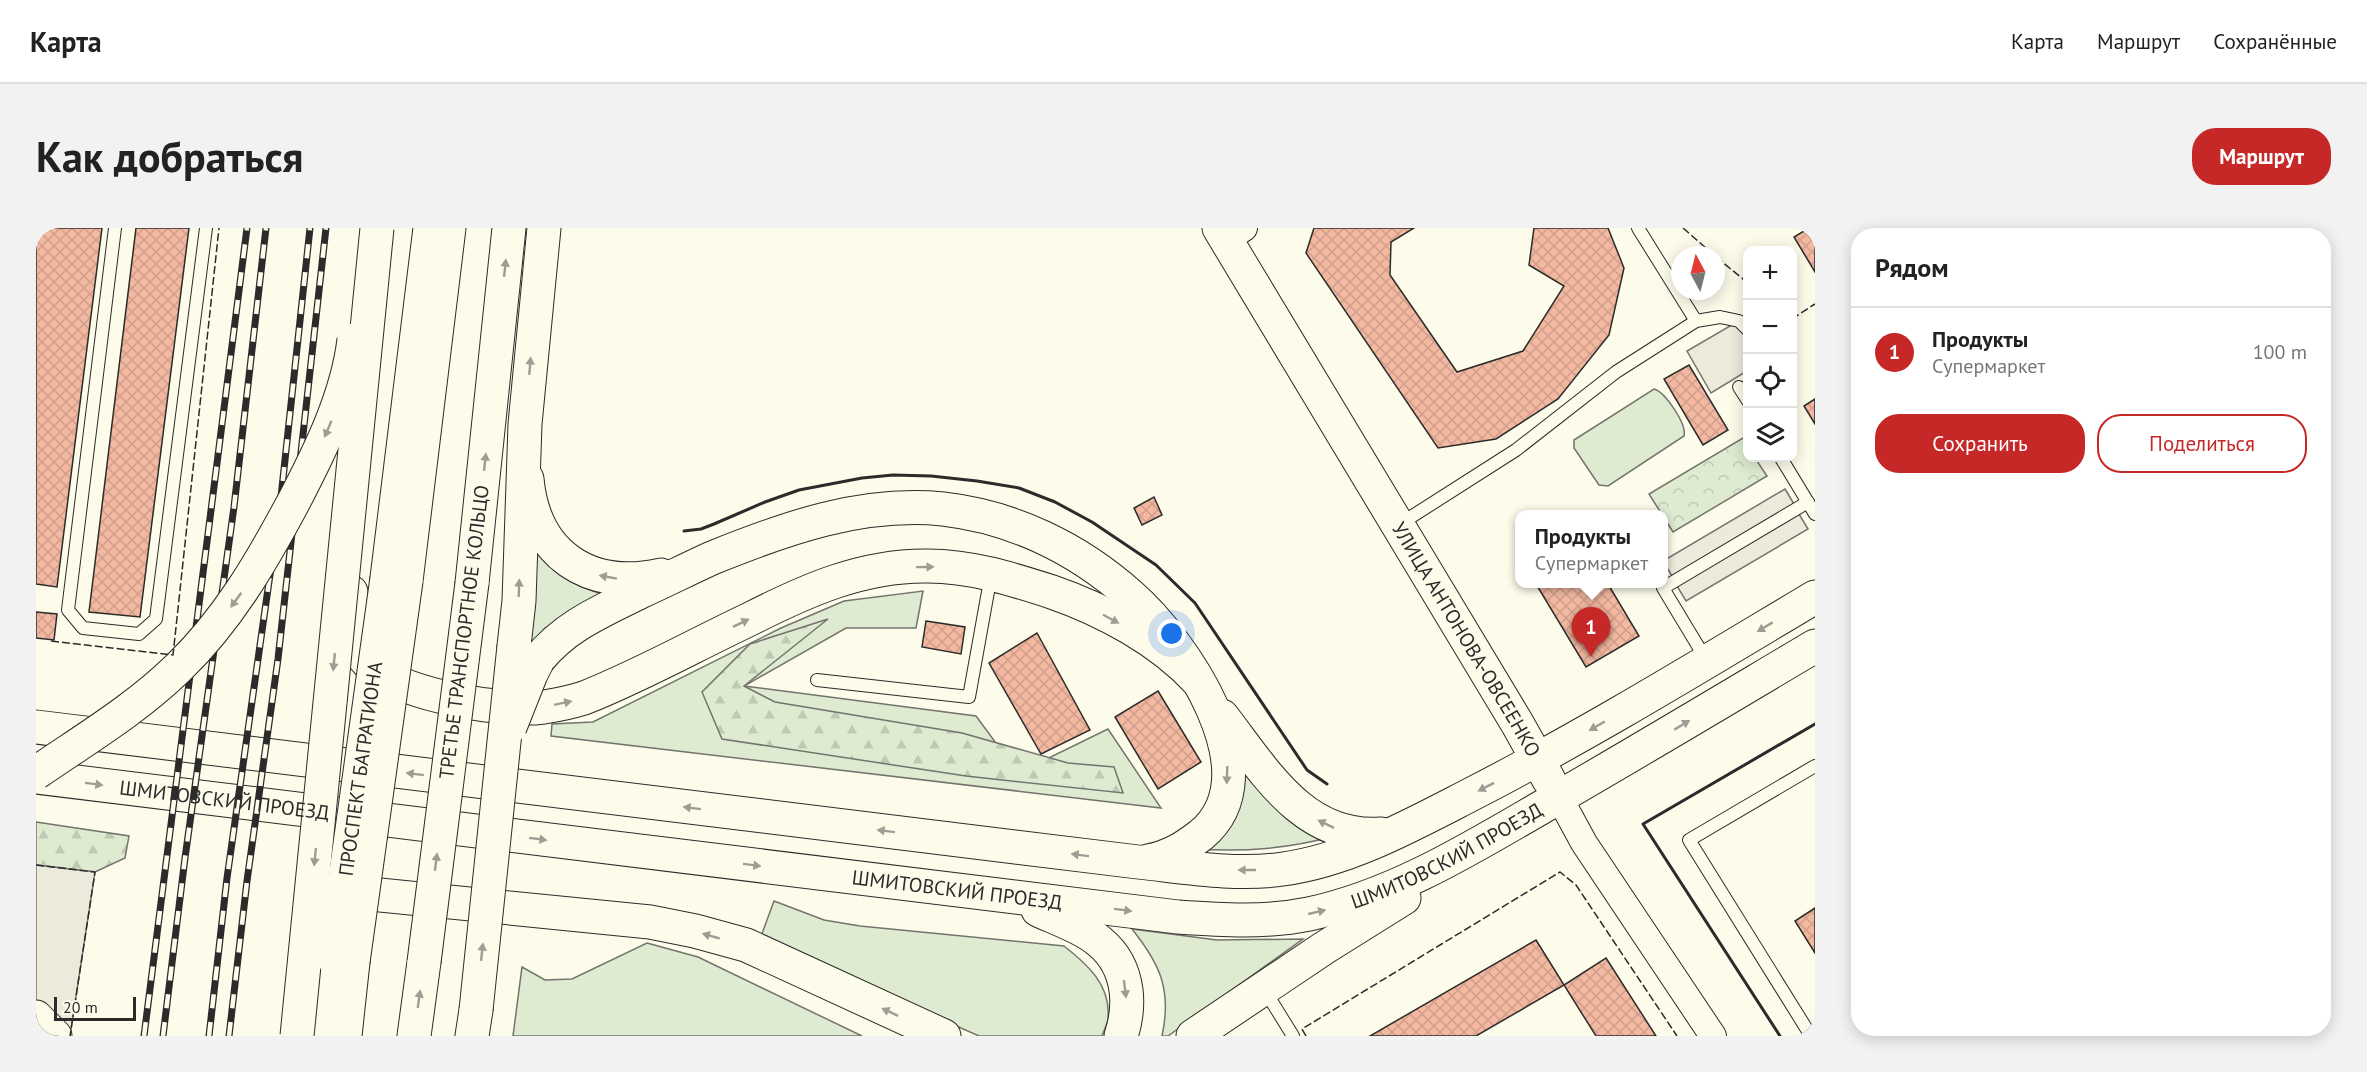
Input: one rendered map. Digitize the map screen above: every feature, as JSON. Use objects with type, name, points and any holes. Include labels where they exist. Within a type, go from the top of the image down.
[{"type":"main road","points":[[36,775],[139,702],[178,668],[213,632],[245,588],[314,461],[342,392],[354,345],[369,228]]},
{"type":"main road","points":[[297,1036],[377,228]]},
{"type":"main road","points":[[393,228],[349,610],[354,640],[363,656],[376,670],[393,680],[438,695],[502,706],[543,707],[584,698],[603,691],[787,600],[842,579],[902,567],[928,566],[991,574],[1064,597],[1104,615],[1169,653],[1203,690],[1220,723],[1227,760],[1225,796],[1219,812],[1209,828],[1185,848],[1157,859],[1138,862]]},
{"type":"main road","points":[[397,579],[430,228]]},
{"type":"main road","points":[[397,579],[449,228]]},
{"type":"main road","name":"ТРЕТЬЕ ТРАНСПОРТНОЕ КОЛЬЦО","points":[[414,1036],[472,583],[509,228]]},
{"type":"main road","points":[[474,1027],[505,740],[526,653],[519,601],[525,424],[544,228]]},
{"type":"main road","name":"УЛИЦА АНТОНОВА-ОВСЕЕНКО","points":[[1230,232],[1559,797]]},
{"type":"main road","points":[[525,424],[528,488],[534,513],[546,539],[556,552],[571,564],[589,572],[624,579],[658,575],[706,561],[791,528],[857,512],[915,508],[972,514],[1034,532],[1064,547],[1112,579],[1148,612],[1176,648],[1203,690],[1278,789],[1313,818],[1340,831],[1355,834],[1382,834],[1403,828]]},
{"type":"main road","points":[[526,653],[558,638],[572,627],[706,561]]},
{"type":"main road","name":"ПРОСПЕКТ БАГРАТИОНА","points":[[344,961],[397,579]]},
{"type":"main road","points":[[36,727],[1138,862],[1213,870],[1282,869],[1334,856],[1403,828],[1538,760],[1815,597]]},
{"type":"main road","name":"ШМИТОВСКИЙ ПРОЕЗД","points":[[36,775],[1003,895],[1209,919],[1271,920],[1308,914],[1349,903],[1398,885],[1455,857],[1815,646]]},
{"type":"main road","points":[[1193,1036],[1559,797]]},
{"type":"main road","points":[[289,1036],[300,961],[309,924],[326,900],[348,892],[650,922],[695,931],[746,945],[944,1036]]},
{"type":"main road","points":[[1003,895],[1083,930],[1100,940],[1111,952],[1119,964],[1125,987],[1127,1012],[1121,1036]]},
{"type":"main road","points":[[325,1036],[344,961]]},
{"type":"main road","points":[[344,961],[345,1036]]},
{"type":"main road","points":[[36,1017],[55,1036]]},
{"type":"street","name":"УЛИЦА АНТОНОВА-ОВСЕЕНКО","points":[[1559,797],[1584,843],[1713,1036]]},
{"type":"lane","points":[[116,228],[68,610],[83,628],[139,634],[156,619],[206,228]]},
{"type":"lane","points":[[1638,228],[1695,321]]},
{"type":"lane","points":[[1399,525],[1516,450],[1616,372],[1695,321],[1720,317],[1739,321],[1743,325]]},
{"type":"lane","points":[[1739,387],[1743,393]]},
{"type":"lane","points":[[1784,462],[1815,514]]},
{"type":"lane","points":[[1668,585],[1808,502]]},
{"type":"lane","points":[[817,680],[969,697],[991,574]]},
{"type":"lane","points":[[1663,588],[1707,661]]},
{"type":"lane","points":[[1811,1036],[1689,840],[1815,766]]},
{"type":"lane","points":[[1264,988],[1293,1036]]},
{"type":"green space","points":[[1654,389],[1664,396],[1674,409],[1682,424],[1684,436],[1608,486],[1599,485],[1574,448],[1574,440]]},
{"type":"green space","points":[[1743,438],[1743,462],[1758,462],[1767,476],[1673,532],[1668,524],[1668,510],[1659,510],[1649,494]]},
{"type":"green space","points":[[532,536],[560,574],[577,585],[602,594],[545,628],[529,646]]},
{"type":"green space","points":[[923,591],[916,628],[846,628],[744,686],[976,716],[1018,773],[1108,729],[1161,808],[551,736],[552,724],[593,722],[781,628],[844,601]]},
{"type":"green space","points":[[828,619],[744,686],[775,702],[962,733],[1068,763],[1114,767],[1123,793],[966,776],[722,739],[702,692],[750,644]]},
{"type":"green space","points":[[1244,752],[1336,836],[1300,844],[1266,848],[1195,849]]},
{"type":"green space","points":[[36,822],[129,836],[125,858],[95,872],[36,865]]},
{"type":"green space","points":[[774,901],[824,920],[860,926],[1064,946],[1089,968],[1101,985],[1108,1006],[1107,1024],[1102,1036],[979,1036],[760,939]]},
{"type":"green space","points":[[1132,929],[1217,940],[1303,939],[1168,1036],[1162,1036],[1165,1005],[1161,978],[1150,954]]},
{"type":"green space","points":[[647,943],[698,957],[862,1036],[513,1036],[522,967],[545,980],[572,979]]},
{"type":"shaded area","points":[[1743,318],[1743,373],[1711,393],[1687,351]]},
{"type":"shaded area","points":[[1785,489],[1794,504],[1672,576],[1668,569],[1668,558]]},
{"type":"shaded area","points":[[1799,514],[1808,529],[1686,601],[1677,586]]},
{"type":"shaded area","points":[[36,865],[95,872],[70,1036],[36,1036]]},
{"type":"building","points":[[36,228],[102,228],[57,587],[36,584]]},
{"type":"building","points":[[136,228],[189,228],[140,617],[89,612]]},
{"type":"building","points":[[1314,228],[1414,228],[1391,242],[1390,275],[1457,372],[1523,351],[1564,286],[1529,265],[1534,228],[1608,228],[1624,268],[1609,335],[1558,399],[1496,439],[1438,448],[1306,253]]},
{"type":"building","points":[[1809,228],[1815,228],[1815,272],[1794,237]]},
{"type":"building","points":[[1689,365],[1728,430],[1703,445],[1664,379]]},
{"type":"building","points":[[1815,399],[1815,424],[1804,406]]},
{"type":"building","points":[[1154,497],[1162,515],[1142,525],[1134,508]]},
{"type":"building","points":[[1538,588],[1610,588],[1639,636],[1586,667]]},
{"type":"building","points":[[36,612],[57,614],[54,640],[36,638]]},
{"type":"building","points":[[926,621],[965,627],[961,654],[922,647]]},
{"type":"building","points":[[1037,633],[1090,730],[1041,754],[989,663]]},
{"type":"building","points":[[1158,691],[1201,762],[1158,789],[1115,717]]},
{"type":"building","points":[[1815,908],[1815,953],[1795,921]]},
{"type":"building","points":[[1536,940],[1564,985],[1476,1036],[1370,1036]]},
{"type":"building","points":[[1606,958],[1656,1036],[1596,1036],[1564,985]]},
{"type":"railway","points":[[144,1036],[247,228]]},
{"type":"railway","points":[[163,1036],[185,858],[234,507],[266,228]]},
{"type":"railway","points":[[209,1036],[227,878],[281,497],[310,228]]},
{"type":"railway","points":[[229,1036],[247,881],[278,659],[326,228]]},
{"type":"fence","points":[[51,641],[173,655],[219,228]]},
{"type":"fence","points":[[1683,228],[1704,246]]},
{"type":"fence","points":[[1725,264],[1743,279]]},
{"type":"fence","points":[[1797,316],[1815,304]]},
{"type":"fence","points":[[36,865],[95,872],[70,1036]]},
{"type":"fence","points":[[1306,1036],[1302,1029],[1560,872],[1576,885],[1677,1036]]},
{"type":"wall","points":[[684,531],[701,529],[799,490],[862,478],[893,475],[977,481],[1019,488],[1055,502],[1092,522],[1156,565],[1195,603],[1307,770],[1327,784]]},
{"type":"wall","points":[[1780,1036],[1643,824],[1815,724]]},
{"type":"place","name":"Продукты","points":[[1591,657]]}]
